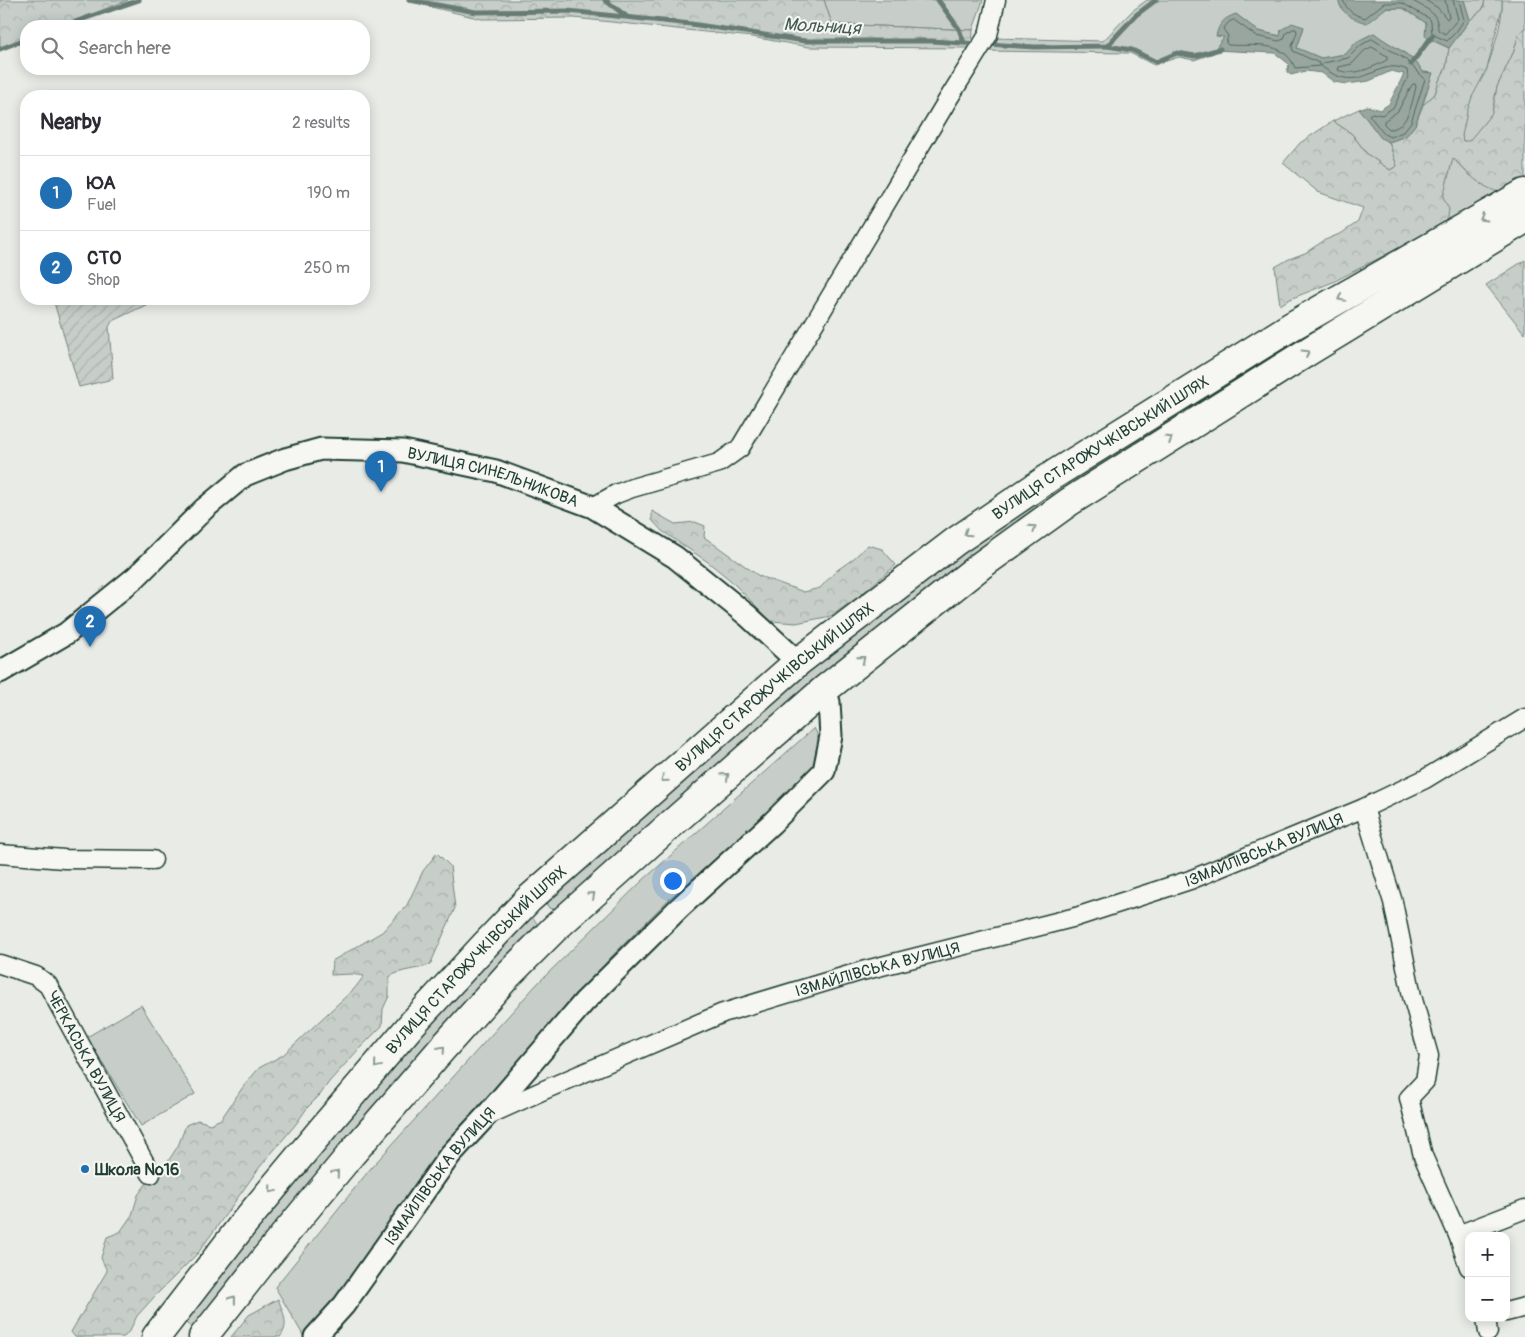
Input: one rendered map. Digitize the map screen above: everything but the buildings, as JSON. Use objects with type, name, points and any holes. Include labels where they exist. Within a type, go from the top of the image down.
[{"type":"main road","name":"ВУЛИЦЯ СТАРОЖУЧКІВСЬКИЙ ШЛЯХ","points":[[166,1334],[244,1223],[413,1023],[528,900],[798,662],[956,540],[1053,476],[1292,326],[1525,193]]},
{"type":"main road","name":"ВУЛИЦЯ СТАРОЖУЧКІВСЬКИЙ ШЛЯХ","points":[[203,1337],[340,1168],[434,1057],[509,974],[555,928],[824,690],[980,566],[1069,502],[1525,219]]},
{"type":"main road","points":[[1053,476],[1069,502]]},
{"type":"main road","points":[[528,900],[555,928]]},
{"type":"street","points":[[593,507],[616,494],[632,488],[719,463],[740,448],[988,35],[996,0]]},
{"type":"street","name":"ВУЛИЦЯ СИНЕЛЬНИКОВА","points":[[0,672],[67,633],[136,577],[204,509],[245,475],[285,459],[322,449],[403,450],[496,471],[593,507],[675,557],[748,616],[798,662]]},
{"type":"street","points":[[486,1116],[584,1002],[679,908],[772,824],[824,771],[831,736],[829,702],[824,690]]},
{"type":"street","name":"ІЗМАЙЛІВСЬКА ВУЛИЦЯ","points":[[315,1337],[344,1306],[450,1155],[486,1116],[723,1013],[862,972],[1076,917],[1190,880],[1364,808],[1425,779],[1525,718]]},
{"type":"street","points":[[1364,808],[1393,902],[1412,996],[1429,1056],[1425,1080],[1409,1098],[1423,1156],[1465,1255]]},
{"type":"street","points":[[0,854],[64,859],[153,860]]},
{"type":"street","name":"ЧЕРКАСЬКА ВУЛИЦЯ","points":[[0,964],[36,976],[48,985],[151,1174]]},
{"type":"street","points":[[1458,1235],[1525,1210]]},
{"type":"street","points":[[1510,1311],[1525,1307]]},
{"type":"green space","points":[[0,0],[128,0],[76,20],[20,20],[20,42],[0,50]]},
{"type":"green space","points":[[409,0],[824,0],[832,24],[973,30],[972,48],[809,47],[752,37],[574,18],[482,19]]},
{"type":"green space","points":[[824,0],[983,0],[973,30],[832,24]]},
{"type":"green space","points":[[1147,0],[1338,0],[1342,10],[1403,8],[1427,23],[1431,40],[1449,48],[1446,68],[1435,94],[1423,105],[1432,73],[1423,72],[1419,65],[1407,55],[1374,33],[1356,42],[1346,54],[1321,58],[1297,48],[1304,27],[1281,30],[1281,36],[1258,31],[1236,14],[1214,53],[1194,60],[1179,57],[1154,65],[1130,53],[985,51],[994,38],[1103,41],[1132,11]]},
{"type":"green space","points":[[1464,0],[1485,0],[1483,9],[1470,20]]},
{"type":"green space","points":[[1485,0],[1502,0],[1502,8],[1487,69],[1472,97],[1467,112],[1462,136],[1463,141],[1469,141],[1492,113],[1497,87],[1514,51],[1519,33],[1525,28],[1525,180],[1501,193],[1480,183],[1453,158],[1443,197],[1449,209],[1447,223],[1333,282],[1290,299],[1280,305],[1275,267],[1342,233],[1358,222],[1363,208],[1318,192],[1283,163],[1300,143],[1333,121],[1352,134],[1367,154],[1390,170],[1397,166],[1389,142],[1406,136],[1415,125],[1423,105],[1435,94],[1446,68],[1449,48],[1470,20],[1483,9]]},
{"type":"green space","points":[[1502,0],[1525,0],[1525,28],[1519,33],[1514,51],[1497,87],[1492,113],[1469,142],[1463,141],[1463,119],[1486,70],[1492,52],[1500,26]]},
{"type":"green space","points":[[1359,109],[1381,138],[1389,142],[1397,166],[1390,170],[1367,154],[1352,134],[1333,121]]},
{"type":"green space","points":[[1453,158],[1468,174],[1500,193],[1447,223],[1443,197]]},
{"type":"green space","points":[[1525,260],[1525,334],[1486,285]]},
{"type":"green space","points":[[55,305],[146,305],[112,321],[109,327],[113,379],[79,387]]},
{"type":"green space","points":[[1046,488],[1054,495],[1055,505],[558,911],[549,908],[544,900],[803,671]]},
{"type":"green space","points":[[652,511],[675,524],[695,522],[705,526],[704,537],[759,576],[804,592],[820,588],[836,571],[868,545],[882,549],[896,565],[858,597],[831,616],[796,623],[771,621],[729,579],[708,562],[662,531],[652,520]]},
{"type":"green space","points":[[814,728],[817,735],[818,750],[813,765],[801,785],[668,900],[611,957],[444,1153],[353,1281],[303,1335],[275,1287],[371,1168],[538,983],[641,882]]},
{"type":"green space","points":[[437,853],[450,866],[455,908],[430,965],[399,972],[389,977],[389,996],[383,1009],[382,1026],[358,1050],[307,1108],[259,1168],[198,1253],[137,1316],[124,1337],[75,1337],[71,1332],[107,1271],[101,1258],[107,1237],[120,1232],[132,1215],[138,1195],[152,1176],[165,1166],[178,1146],[186,1125],[198,1120],[210,1124],[221,1119],[259,1068],[283,1055],[355,988],[364,976],[351,974],[331,975],[332,961],[382,932],[407,905],[423,871]]},
{"type":"green space","points":[[525,915],[535,920],[539,930],[200,1326],[192,1328],[186,1323],[186,1313],[331,1133]]},
{"type":"green space","points":[[141,1005],[195,1094],[141,1126],[87,1037]]},
{"type":"green space","points":[[278,1299],[285,1323],[285,1328],[280,1337],[231,1337],[249,1315]]},
{"type":"water","points":[[1338,0],[1464,0],[1470,20],[1449,48],[1425,36],[1426,23],[1403,8],[1386,8],[1367,23],[1345,13]]},
{"type":"water","points":[[1236,14],[1258,31],[1280,36],[1281,30],[1292,23],[1304,27],[1297,48],[1321,58],[1346,54],[1356,42],[1374,33],[1407,55],[1423,72],[1433,73],[1415,125],[1406,136],[1389,142],[1381,138],[1359,109],[1367,106],[1380,110],[1389,104],[1404,74],[1391,71],[1369,81],[1347,84],[1334,82],[1322,73],[1306,71],[1291,75],[1287,72],[1289,64],[1275,53],[1214,50],[1224,37],[1216,36],[1220,24],[1228,17]]},
{"type":"waterway","points":[[81,20],[139,0]]},
{"type":"waterway","name":"Мольниця","points":[[409,0],[476,12],[568,11],[691,24],[805,41],[932,41],[978,44]]},
{"type":"waterway","points":[[605,0],[626,16]]},
{"type":"waterway","points":[[938,0],[959,29],[964,43]]},
{"type":"waterway","name":"Мольниця","points":[[987,44],[1035,47],[1107,46],[1136,15],[1156,0]]},
{"type":"waterway","points":[[1411,64],[1433,35]]},
{"type":"waterway","points":[[0,49],[20,41]]},
{"type":"waterway","points":[[1107,46],[1132,50],[1156,62],[1177,53],[1195,56],[1220,49]]},
{"type":"place","name":"ЮА","points":[[381,492]]},
{"type":"place","name":"СТО","points":[[90,647]]},
{"type":"place","name":"Школа №16","points":[[85,1169]]}]
